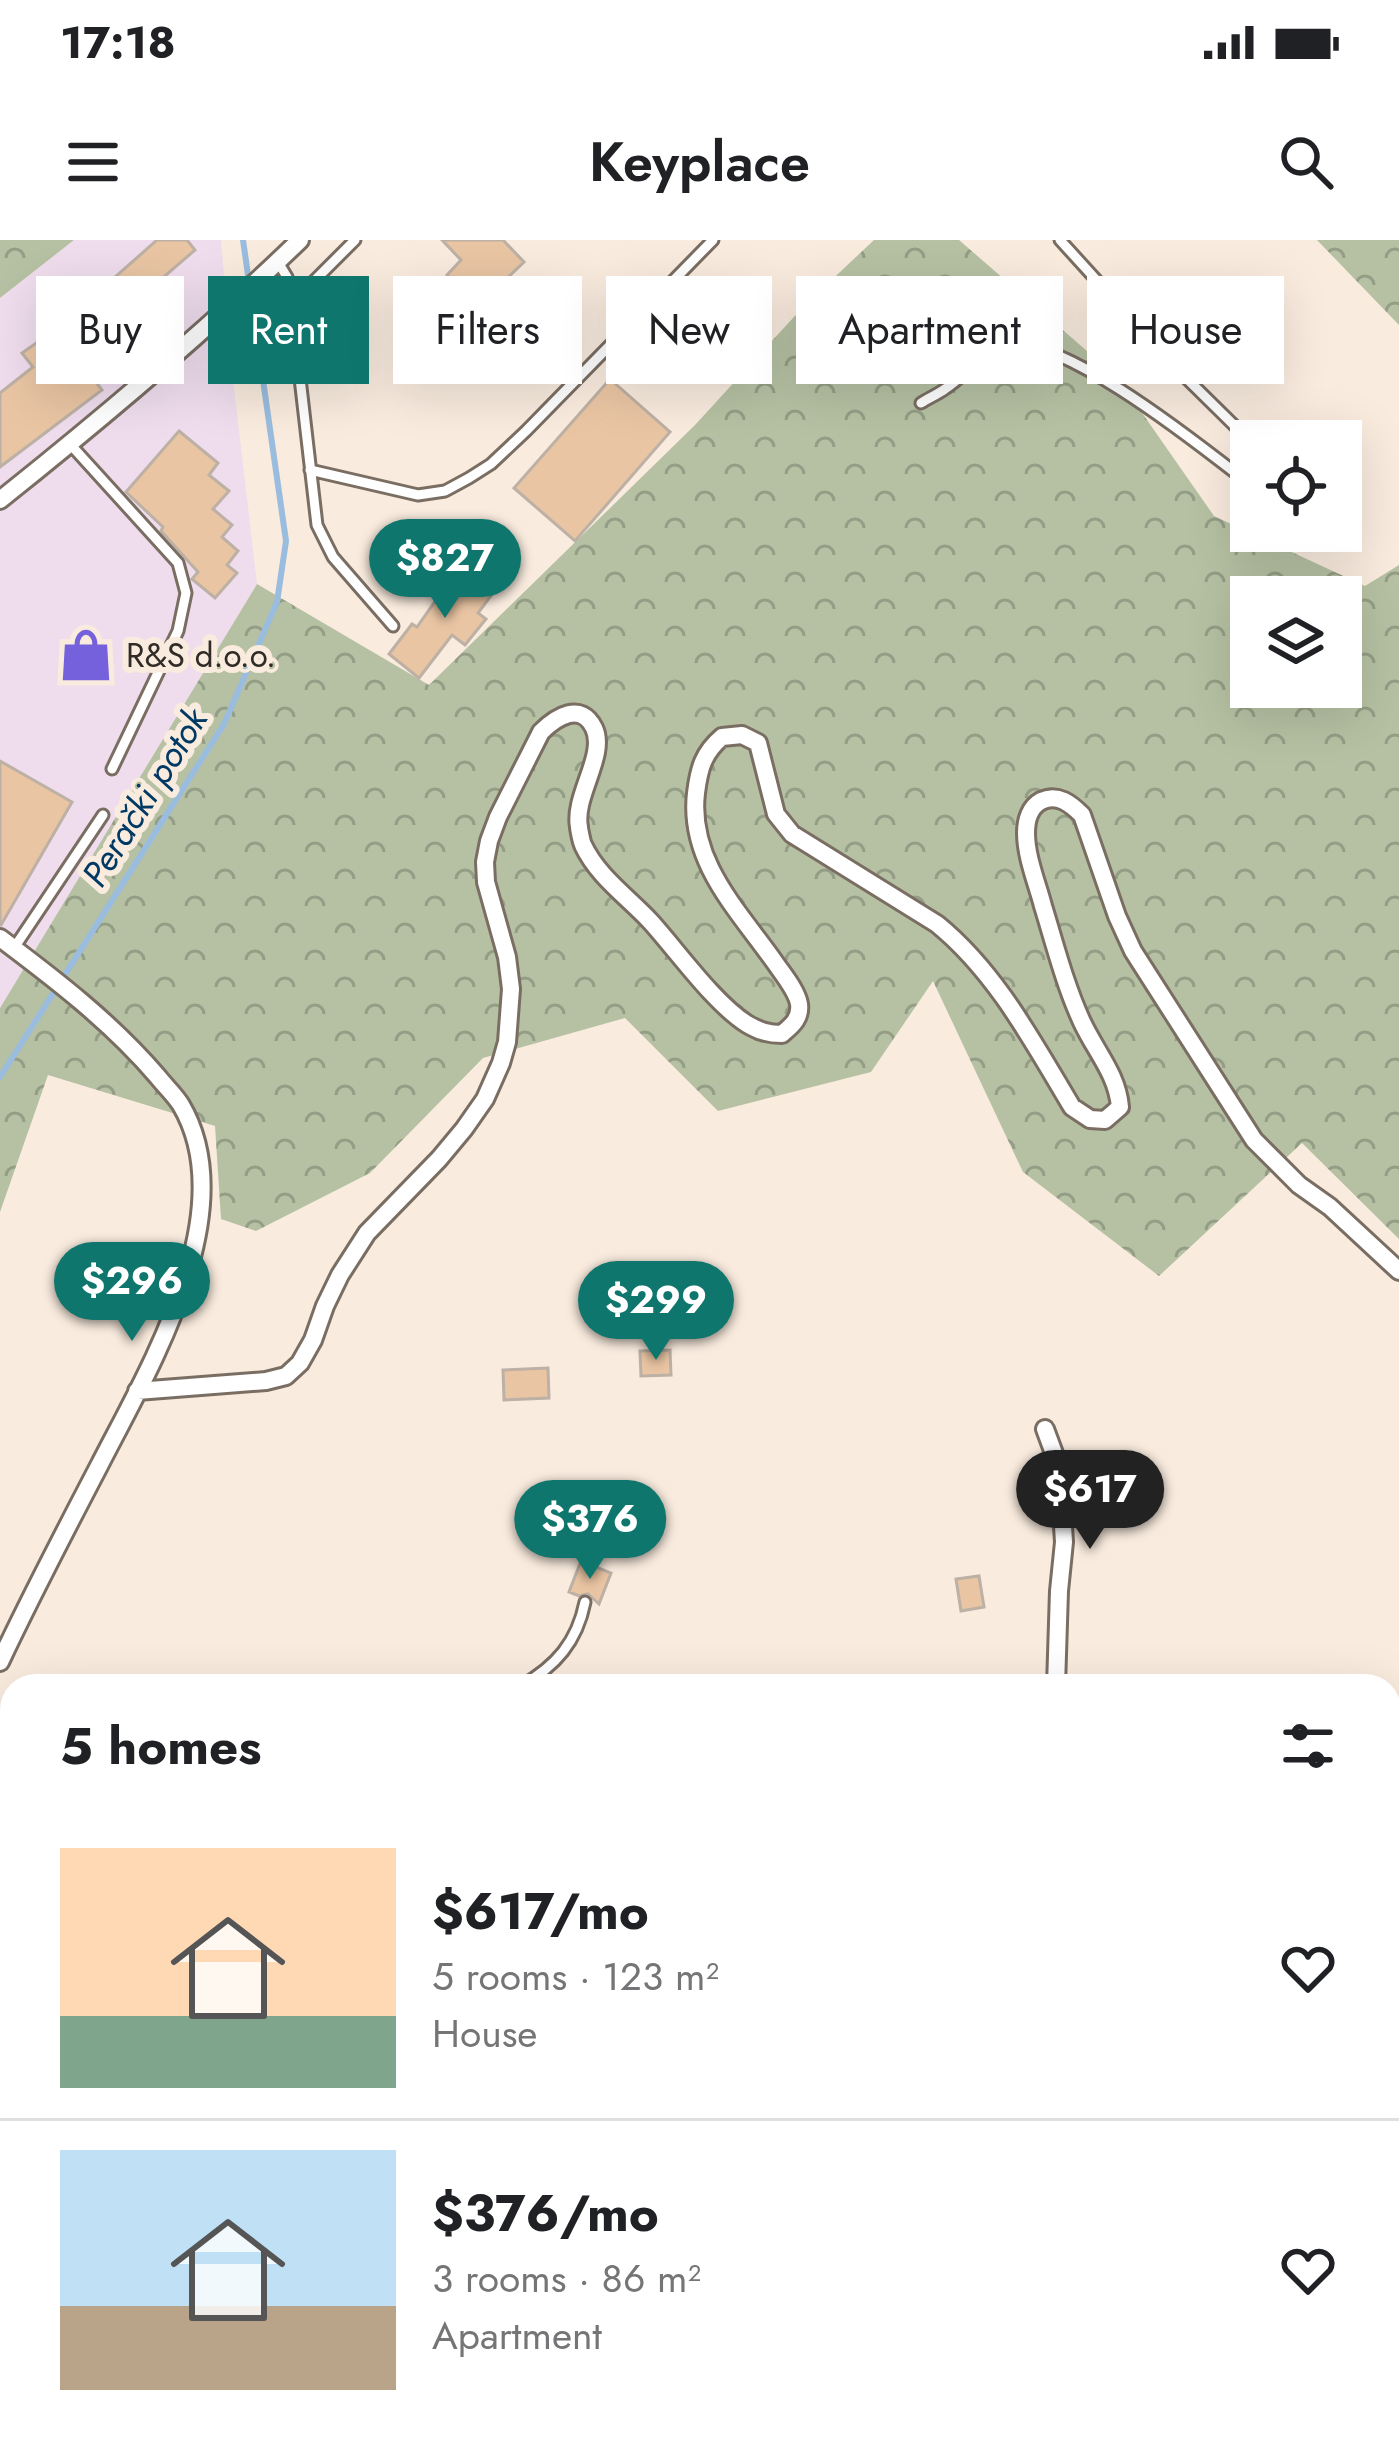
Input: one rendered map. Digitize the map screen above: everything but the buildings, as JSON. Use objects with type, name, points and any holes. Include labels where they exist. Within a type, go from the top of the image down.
[{"type":"street","points":[[0,500],[220,316],[300,240]]},
{"type":"street","points":[[137,1391],[286,1376],[314,1340],[332,1290],[367,1233],[439,1159],[485,1099],[507,1042],[511,1002],[507,957],[486,882],[488,841],[542,732],[554,718],[570,713],[584,716],[594,726],[597,742],[577,821],[583,844],[616,890],[742,1021],[765,1034],[782,1034],[796,1023],[799,1004],[710,871],[695,824],[703,758],[722,736],[742,735],[758,743],[776,814],[792,834],[958,940],[995,985],[1072,1106],[1090,1119],[1105,1120],[1120,1107],[1118,1088],[1071,996],[1030,862],[1026,832],[1028,814],[1036,803],[1050,798],[1070,802],[1082,815],[1133,951],[1255,1140],[1299,1185],[1399,1271]]},
{"type":"street","points":[[0,1662],[172,1322],[194,1247],[202,1177],[181,1105],[132,1046],[13,948]]},
{"type":"street","points":[[1045,1429],[1055,1456],[1064,1542],[1056,1674]]},
{"type":"lane","points":[[319,276],[355,240]]},
{"type":"lane","points":[[310,470],[418,495],[445,491],[469,478],[526,431],[713,240]]},
{"type":"lane","points":[[1060,240],[1230,421]]},
{"type":"lane","points":[[272,267],[285,276]]},
{"type":"lane","points":[[921,403],[996,350],[1025,344],[1051,351],[1126,395],[1230,470]]},
{"type":"lane","points":[[300,384],[323,542],[393,626]]},
{"type":"lane","points":[[70,444],[178,563],[186,593],[178,631],[112,769]]},
{"type":"lane","points":[[13,948],[103,814]]},
{"type":"lane","points":[[541,1674],[572,1643],[585,1602]]},
{"type":"shaded area","points":[[74,240],[221,240],[224,276],[208,276],[208,384],[234,384],[257,584],[0,1008],[0,298]]},
{"type":"green space","points":[[0,240],[74,240],[0,298]]},
{"type":"green space","points":[[874,240],[959,240],[1001,276],[836,276]]},
{"type":"green space","points":[[1317,240],[1399,240],[1399,325]]},
{"type":"green space","points":[[796,315],[796,384],[1063,384],[1063,330],[1087,351],[1087,384],[1122,384],[1214,516],[1230,523],[1230,552],[1292,552],[1343,576],[1230,576],[1230,708],[1362,708],[1362,585],[1399,565],[1399,1239],[1302,1143],[1159,1276],[1023,1172],[933,981],[871,1072],[718,1111],[625,1018],[483,1058],[370,1173],[256,1231],[221,1219],[215,1126],[48,1075],[0,1212],[0,1008],[257,584],[429,685],[733,384],[772,384],[772,341]]},
{"type":"waterway","name":"Perački potok","points":[[0,1077],[224,724],[277,602],[286,541],[243,240]]},
{"type":"place","name":"R&S d.o.o.","points":[[86,655]]}]
